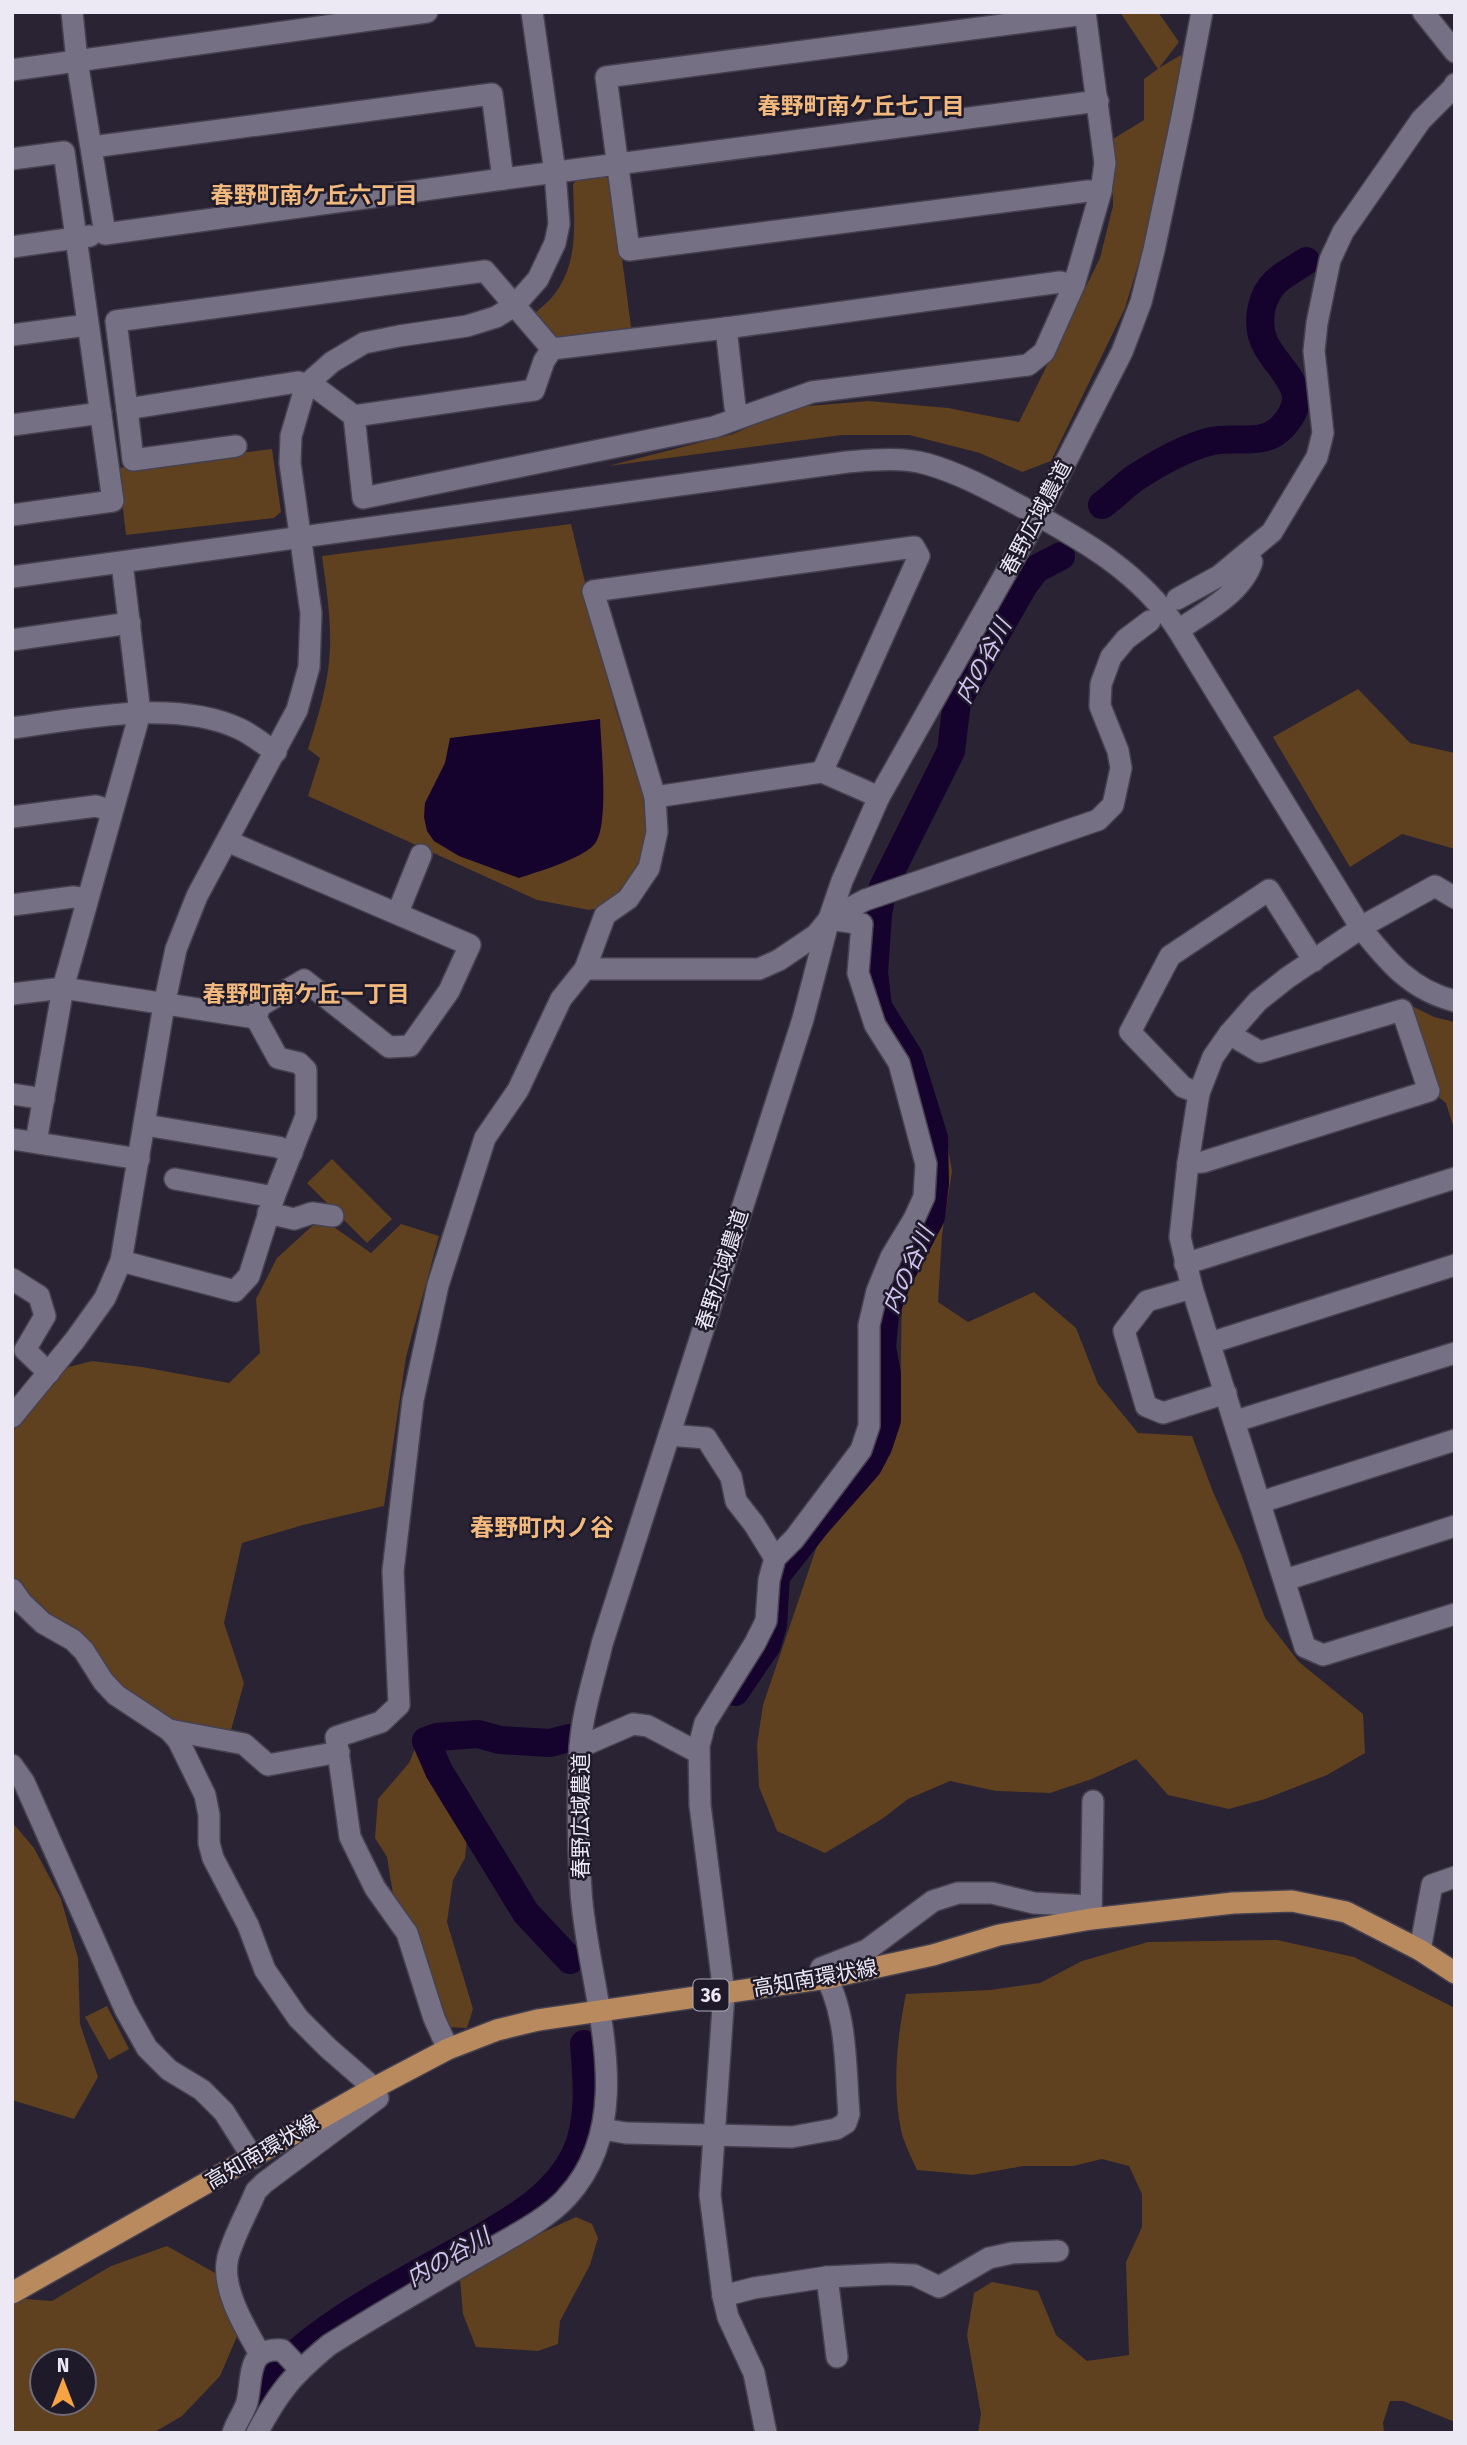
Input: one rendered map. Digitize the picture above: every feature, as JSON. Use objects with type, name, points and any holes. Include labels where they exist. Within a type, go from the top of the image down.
[{"type":"main road","name":"高知南環状線","points":[[12,2293],[374,2088],[448,2049],[497,2030],[538,2020],[827,1978],[933,1955],[1090,1912],[1233,1903],[1292,1901],[1346,1912],[1419,1950],[1455,1973]]},
{"type":"street","points":[[72,12],[77,61],[105,234]]},
{"type":"street","points":[[12,70],[427,12]]},
{"type":"street","points":[[12,1417],[105,1298],[121,1261],[176,949],[197,896],[297,710],[309,667],[311,612],[290,463],[290,436],[306,385],[332,362],[364,343],[399,335],[467,326],[496,317],[513,306],[538,279],[555,243],[559,224],[555,172],[532,12]]},
{"type":"street","name":"春野広域農道","points":[[257,2433],[292,2361],[340,2338],[530,2225],[567,2198],[592,2161],[603,2129],[607,2091],[604,2035],[586,1943],[580,1890],[580,1747],[585,1712],[602,1644],[803,1019],[829,919],[842,881],[879,797],[1038,516],[1122,352],[1141,302],[1202,12]]},
{"type":"street","points":[[1423,12],[1455,52]]},
{"type":"street","points":[[354,416],[363,498],[713,427],[812,392],[1028,365],[1044,352],[1074,285],[1101,191],[1105,163],[1085,13],[606,76],[629,250],[1101,191]]},
{"type":"street","points":[[1177,599],[1219,576],[1272,532],[1317,457],[1323,433],[1314,351],[1330,260],[1343,232],[1421,120],[1455,84]]},
{"type":"street","points":[[92,147],[492,94],[503,178]]},
{"type":"street","points":[[12,247],[503,178],[1098,101]]},
{"type":"street","points":[[12,159],[64,152],[113,502],[12,515]]},
{"type":"street","points":[[236,446],[133,460],[116,321],[485,271],[552,349]]},
{"type":"street","points":[[127,409],[298,382],[318,389],[354,416],[534,390],[544,361],[552,349],[1060,282],[1074,285]]},
{"type":"street","points":[[12,335],[88,325]]},
{"type":"street","points":[[726,328],[736,407],[741,416]]},
{"type":"street","points":[[12,425],[101,413]]},
{"type":"street","points":[[12,577],[847,462],[888,459],[924,463],[968,477],[1072,534],[1120,567],[1144,588],[1178,630],[1361,928],[1389,964],[1408,981],[1437,996],[1455,1001]]},
{"type":"street","points":[[448,2049],[434,2018],[407,1933],[375,1888],[350,1837],[337,1737],[381,1722],[399,1705],[393,1571],[413,1400],[438,1284],[485,1138],[519,1090],[561,999],[585,969],[605,915],[628,899],[649,868],[657,832],[655,797],[593,591],[914,547],[919,556],[822,772]]},
{"type":"street","points":[[1178,630],[1217,605],[1248,573],[1252,562],[1248,554]]},
{"type":"street","points":[[36,1142],[63,988],[140,713],[122,563]]},
{"type":"street","points":[[585,969],[759,969],[779,960],[816,935],[829,919],[865,900],[892,889],[988,860],[1098,820],[1113,805],[1121,768],[1118,751],[1100,706],[1101,684],[1111,657],[1126,639],[1150,621]]},
{"type":"street","points":[[12,640],[130,623]]},
{"type":"street","points":[[12,728],[140,713],[199,716],[239,729],[276,752]]},
{"type":"street","points":[[655,797],[822,772],[879,797]]},
{"type":"street","points":[[12,817],[96,806],[112,811]]},
{"type":"street","points":[[121,1261],[235,1291],[249,1276],[271,1205],[306,1116],[306,1070],[299,1063],[278,1058],[256,1018],[260,1006],[304,980],[389,1047],[410,1046],[450,991],[470,945],[227,841]]},
{"type":"street","points":[[398,912],[421,855]]},
{"type":"street","points":[[1455,898],[1435,886],[1361,928],[1258,1001],[1229,1034],[1213,1057],[1199,1093],[1180,1237],[1192,1288],[1306,1647],[1323,1655],[1455,1614]]},
{"type":"street","points":[[1199,1093],[1183,1087],[1130,1032],[1170,956],[1269,890],[1314,961]]},
{"type":"street","points":[[12,905],[73,898],[87,899]]},
{"type":"street","points":[[766,2433],[754,2373],[728,2317],[723,2296],[710,2194],[724,1993],[700,1805],[700,1745],[705,1723],[766,1621],[769,1580],[775,1558],[794,1539],[861,1450],[869,1426],[869,1325],[877,1291],[891,1256],[924,1197],[926,1164],[899,1063],[875,1025],[858,973],[862,924],[829,919]]},
{"type":"street","points":[[12,994],[63,988],[256,1018]]},
{"type":"street","points":[[1188,1163],[1203,1162],[1429,1091],[1402,1010],[1260,1052],[1229,1034]]},
{"type":"street","points":[[12,1094],[44,1099]]},
{"type":"street","points":[[145,1125],[278,1147],[292,1153]]},
{"type":"street","points":[[12,1139],[139,1159]]},
{"type":"street","points":[[1185,1264],[1455,1178]]},
{"type":"street","points":[[175,1179],[271,1205],[294,1219],[312,1213],[333,1216]]},
{"type":"street","points":[[1210,1343],[1455,1265]]},
{"type":"street","points":[[16,1284],[39,1296],[45,1315],[24,1350],[49,1373]]},
{"type":"street","points":[[1192,1288],[1147,1301],[1124,1331],[1146,1406],[1163,1412],[1226,1392]]},
{"type":"street","points":[[1236,1421],[1455,1353]]},
{"type":"street","points":[[669,1435],[706,1438],[731,1477],[736,1501],[775,1558]]},
{"type":"street","points":[[1261,1502],[1455,1440]]},
{"type":"street","points":[[1284,1580],[1455,1526]]},
{"type":"street","points":[[12,1589],[43,1623],[73,1640],[84,1651],[103,1681],[116,1695],[169,1730],[178,1740],[205,1796],[212,1857],[248,1926],[265,1970],[298,2018],[374,2088],[378,2098],[264,2183],[256,2192],[227,2259],[235,2310],[260,2354]]},
{"type":"street","points":[[580,1747],[633,1724],[648,1726],[700,1745]]},
{"type":"street","points":[[169,1730],[244,1744],[268,1765],[339,1752]]},
{"type":"street","points":[[12,1765],[24,1782],[125,2009],[147,2048],[169,2070],[202,2090],[224,2112],[253,2158]]},
{"type":"street","points":[[603,2129],[626,2133],[792,2137],[836,2129],[846,2123],[849,2114],[842,2027],[827,1978],[821,1968],[867,1950],[933,1901],[958,1893],[992,1893],[1090,1912],[1093,1801]]},
{"type":"street","points":[[1419,1950],[1432,1885],[1455,1877]]},
{"type":"street","points":[[723,2296],[754,2288],[827,2277],[889,2274],[914,2275],[939,2287],[989,2258],[1012,2253],[1058,2251]]},
{"type":"street","points":[[827,2277],[837,2357]]},
{"type":"street","points":[[233,2433],[246,2404],[254,2362],[260,2354],[270,2349],[292,2361]]},
{"type":"shaded area","points":[[1120,12],[1158,12],[1179,42],[1159,68],[1181,55],[1181,70],[1154,212],[1125,308],[1051,461],[1022,472],[980,453],[909,435],[842,435],[608,466],[733,434],[795,407],[869,401],[948,408],[1019,422],[1100,258],[1113,206],[1113,139],[1144,120],[1144,79],[1158,69]]},
{"type":"shaded area","points":[[604,175],[612,183],[632,334],[555,342],[532,316],[554,295],[568,267],[574,240],[573,184],[581,177]]},
{"type":"shaded area","points":[[272,449],[281,512],[274,518],[126,535],[118,468]]},
{"type":"shaded area","points":[[571,524],[615,707],[652,825],[639,874],[610,906],[589,910],[537,900],[308,796],[320,758],[308,749],[325,686],[330,648],[322,556]]},
{"type":"shaded area","points":[[1358,689],[1410,743],[1455,753],[1455,849],[1402,834],[1350,867],[1273,737]]},
{"type":"shaded area","points":[[600,719],[602,818],[596,842],[582,854],[519,878],[459,856],[434,841],[427,831],[425,803],[445,763],[450,738]]},
{"type":"shaded area","points":[[1410,1005],[1434,1017],[1455,1022],[1455,1132],[1446,1103],[1436,1095]]},
{"type":"shaded area","points":[[944,1125],[952,1171],[942,1235],[938,1302],[968,1322],[1034,1292],[1076,1328],[1098,1384],[1138,1433],[1192,1436],[1265,1618],[1299,1662],[1363,1714],[1365,1753],[1327,1775],[1265,1799],[1229,1809],[1168,1795],[1136,1759],[1092,1779],[1050,1793],[996,1791],[950,1781],[908,1799],[882,1819],[825,1853],[777,1831],[759,1787],[757,1745],[763,1705],[831,1510],[876,1470],[900,1424],[902,1284],[918,1205],[920,1135]]},
{"type":"shaded area","points":[[332,1159],[392,1219],[367,1243],[307,1183]]},
{"type":"shaded area","points":[[321,1218],[371,1253],[401,1224],[439,1236],[406,1357],[384,1506],[242,1543],[224,1623],[244,1683],[228,1741],[186,1733],[134,1703],[26,1599],[12,1574],[12,1432],[61,1369],[92,1361],[229,1383],[260,1353],[256,1299],[277,1258]]},
{"type":"shaded area","points":[[420,1737],[429,1762],[459,1806],[468,1828],[465,1858],[453,1880],[447,1922],[473,2009],[467,2028],[446,2027],[431,2001],[429,1962],[409,1931],[393,1894],[387,1857],[375,1838],[378,1799],[409,1763]]},
{"type":"shaded area","points":[[12,1822],[34,1848],[61,1899],[78,1958],[80,2024],[98,2077],[74,2119],[12,2100]]},
{"type":"shaded area","points":[[1277,1940],[1354,1957],[1455,2008],[1455,2422],[1403,2401],[1390,2401],[1383,2423],[1384,2433],[978,2433],[981,2414],[967,2335],[974,2293],[992,2282],[1038,2291],[1056,2335],[1087,2361],[1129,2355],[1126,2262],[1142,2227],[1142,2194],[1129,2166],[1102,2159],[1073,2166],[1023,2166],[972,2175],[917,2170],[902,2135],[898,2113],[898,2045],[906,1994],[990,1990],[1040,1983],[1082,1961],[1148,1942]]},
{"type":"shaded area","points":[[107,2006],[129,2049],[109,2060],[85,2017]]},
{"type":"shaded area","points":[[576,2217],[592,2224],[598,2238],[590,2265],[560,2321],[558,2344],[538,2351],[476,2347],[463,2314],[460,2279],[515,2245]]},
{"type":"shaded area","points":[[167,2246],[215,2273],[232,2302],[241,2327],[220,2376],[182,2416],[153,2433],[12,2433],[12,2298],[52,2301],[111,2266]]},
{"type":"waterway","name":"内の谷川","points":[[1102,505],[1135,478],[1182,451],[1212,441],[1259,439],[1283,426],[1292,414],[1296,393],[1267,347],[1261,332],[1260,316],[1267,293],[1274,283],[1306,261]]},
{"type":"waterway","name":"内の谷川","points":[[735,1692],[767,1645],[773,1625],[776,1576],[868,1466],[878,1447],[887,1420],[887,1374],[882,1347],[885,1314],[897,1282],[931,1217],[935,1183],[934,1138],[909,1057],[878,1007],[874,973],[878,914],[883,887],[951,751],[957,702],[1024,585],[1036,569],[1061,556]]},
{"type":"waterway","name":"内の谷川","points":[[569,1738],[550,1743],[500,1740],[478,1734],[437,1737],[426,1741],[439,1771],[526,1913],[570,1960]]},
{"type":"waterway","name":"内の谷川","points":[[243,2433],[265,2385],[289,2359],[313,2339],[368,2302],[508,2222],[546,2193],[557,2181],[575,2155],[584,2128],[587,2100],[584,2044]]},
{"type":"district","name":"春野町南ケ丘七丁目","points":[[861,106]]},
{"type":"district","name":"春野町南ケ丘六丁目","points":[[314,195]]},
{"type":"district","name":"春野町南ケ丘一丁目","points":[[306,994]]},
{"type":"district","name":"春野町内ノ谷","points":[[542,1528]]}]
